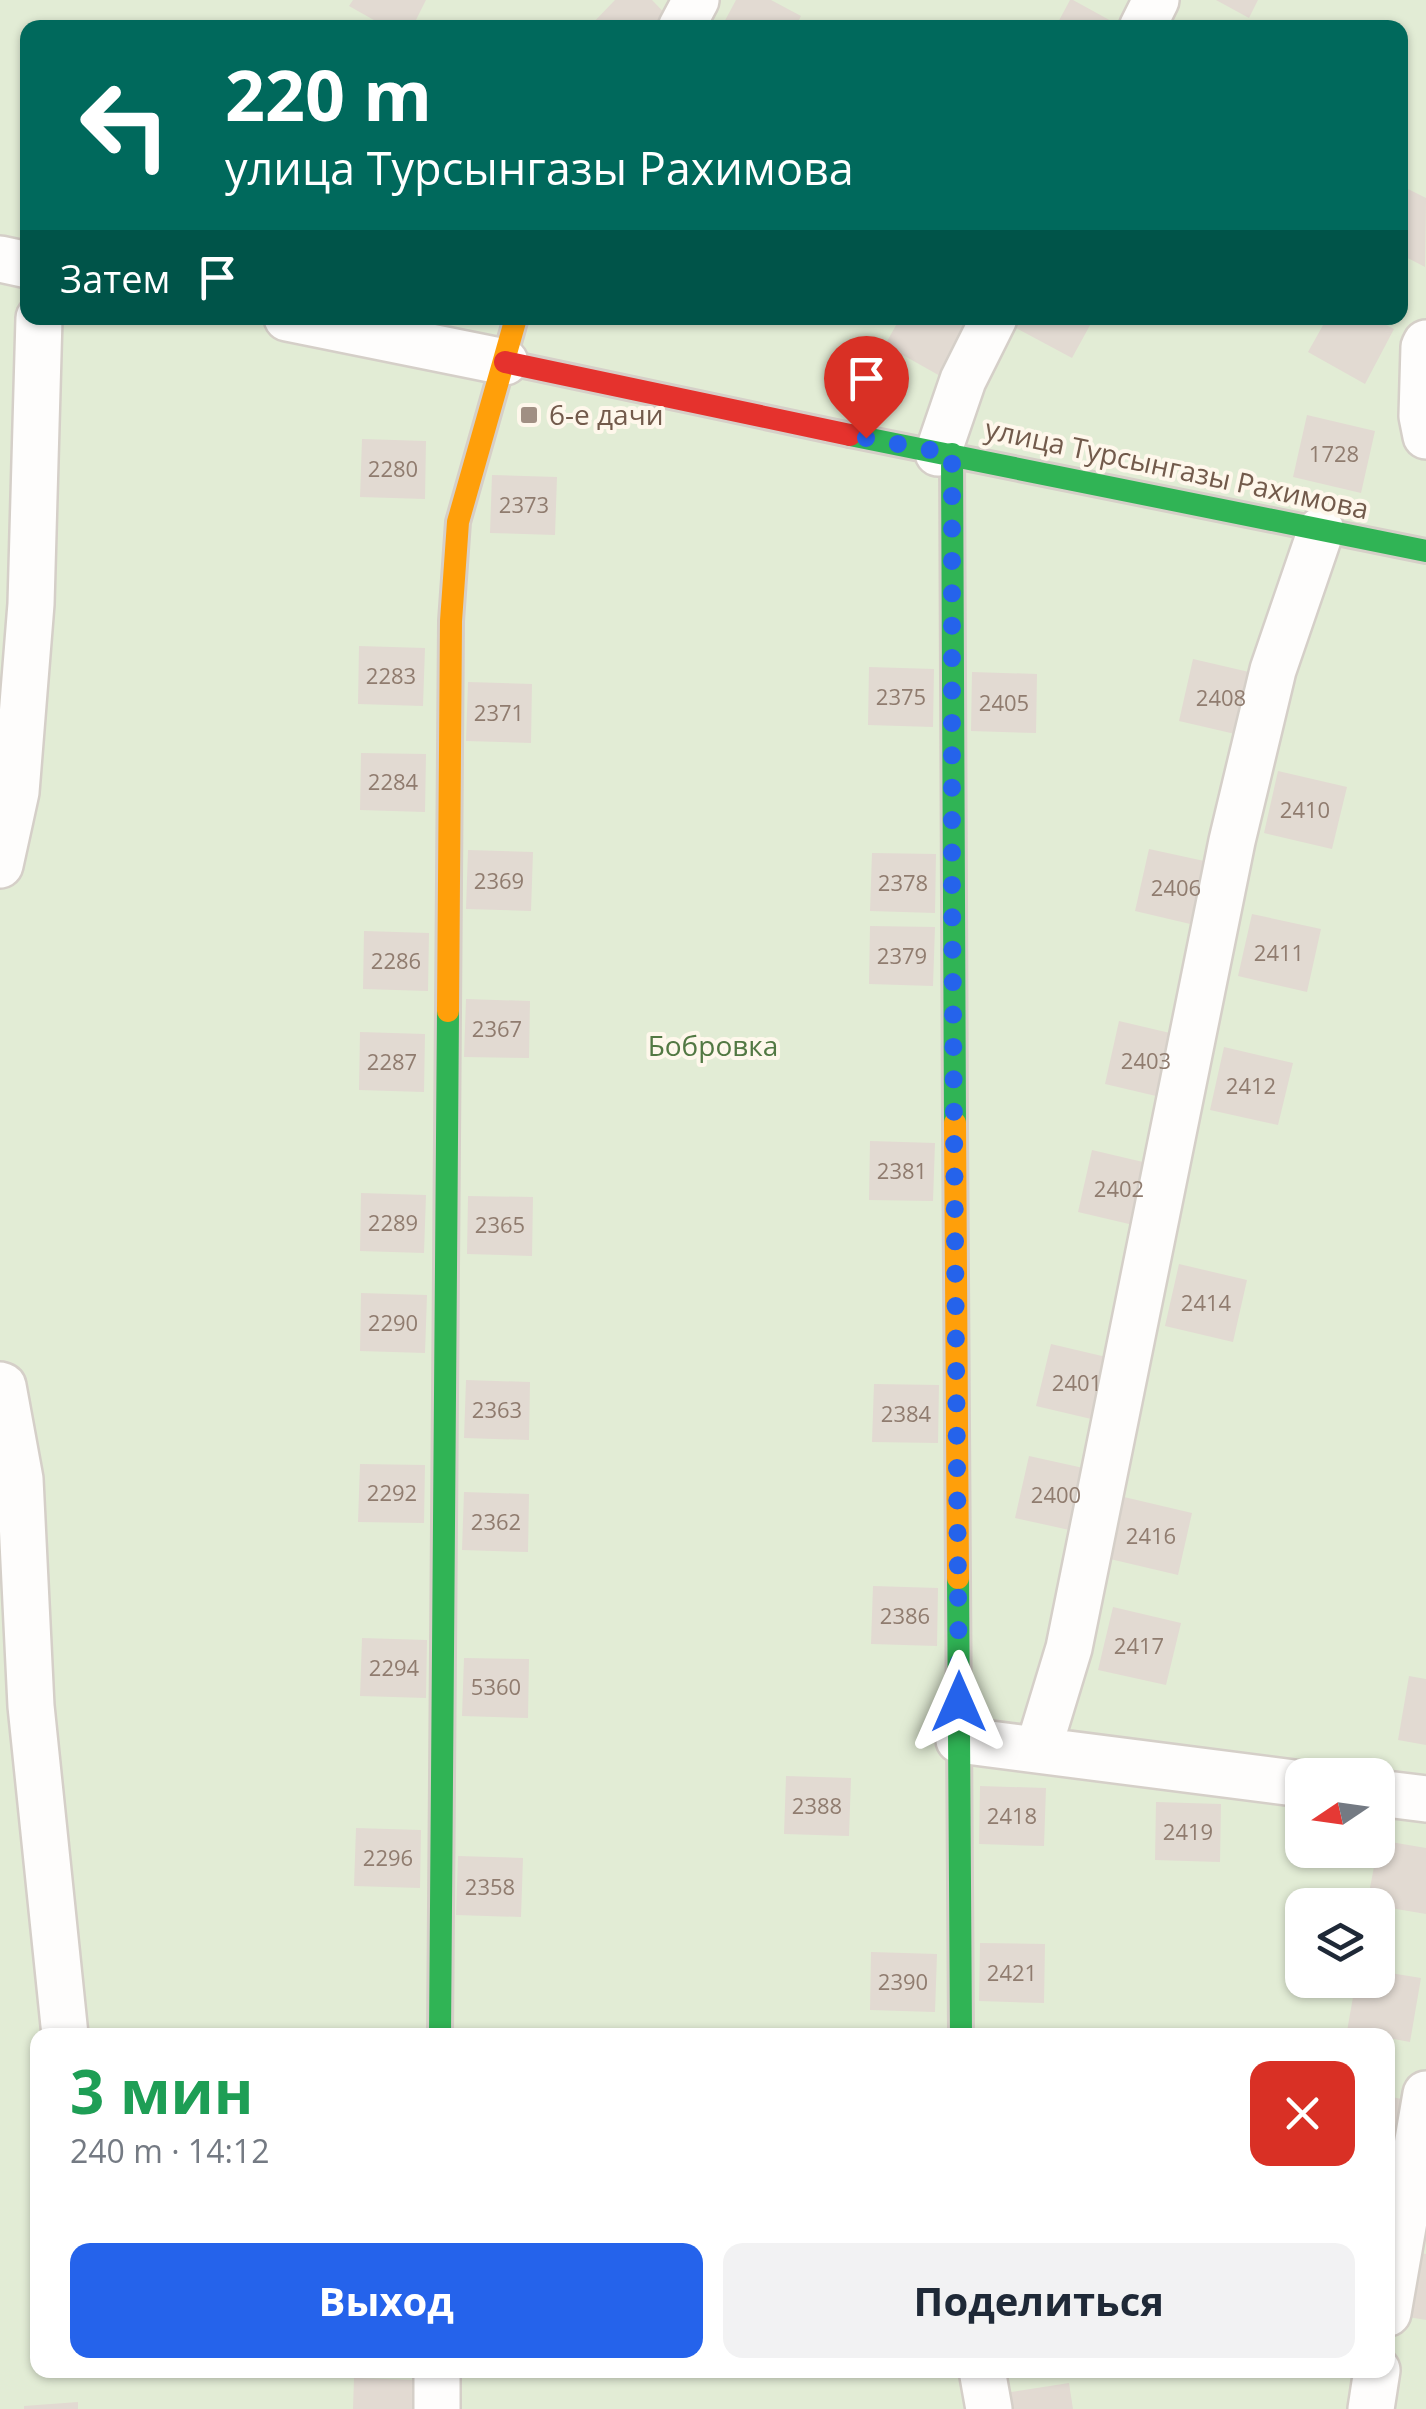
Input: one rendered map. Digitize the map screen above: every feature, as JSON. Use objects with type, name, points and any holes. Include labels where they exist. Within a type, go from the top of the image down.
[{"type":"street","points":[[0,865],[16,792],[31,604],[39,325]]},
{"type":"street","points":[[322,325],[505,362]]},
{"type":"street","points":[[440,2028],[451,622],[458,522],[514,325]]},
{"type":"street","points":[[960,2028],[945,453],[963,380],[990,325]]},
{"type":"street","points":[[1426,343],[1422,416],[1426,436]]},
{"type":"street","name":"улица Турсынгазы Рахимова","points":[[505,362],[1426,551]]},
{"type":"street","points":[[1038,1750],[1069,1648],[1232,841],[1273,670],[1321,530]]},
{"type":"street","points":[[0,1385],[20,1478],[31,1706],[65,2028]]},
{"type":"street","points":[[959,1740],[1285,1782]]},
{"type":"street","points":[[1395,1795],[1426,1799]]},
{"type":"street","points":[[1395,2272],[1426,2094]]},
{"type":"street","points":[[437,2378],[437,2409]]},
{"type":"street","points":[[983,2378],[988,2409]]},
{"type":"street","points":[[1370,2409],[1376,2378]]},
{"type":"green space","name":"Бобровка","points":[[0,0],[1426,0],[1426,2409],[0,2409]]},
{"type":"building","points":[[353,0],[426,0],[416,20],[374,20],[349,6]]},
{"type":"building","points":[[615,0],[652,0],[671,20],[596,20]]},
{"type":"building","points":[[736,0],[771,0],[801,16],[799,20],[725,20]]},
{"type":"building","points":[[1073,0],[1109,20],[1059,20]]},
{"type":"building","points":[[1216,0],[1258,0],[1249,18]]},
{"type":"building","points":[[1408,189],[1426,198],[1425,267],[1408,258]]},
{"type":"building","points":[[896,325],[970,325],[942,377],[885,345]]},
{"type":"building","points":[[1015,325],[1090,325],[1072,358]]},
{"type":"building","points":[[1323,325],[1386,325],[1394,329],[1365,384],[1308,352]]},
{"type":"building","points":[[1307,415],[1375,431],[1361,493],[1293,477]]},
{"type":"building","points":[[362,439],[426,441],[425,499],[360,497]]},
{"type":"building","points":[[492,475],[557,477],[555,535],[490,533]]},
{"type":"building","points":[[359,646],[425,648],[423,706],[358,704]]},
{"type":"building","points":[[1193,659],[1262,675],[1248,737],[1179,721]]},
{"type":"building","points":[[869,667],[934,669],[933,727],[868,725]]},
{"type":"building","points":[[972,672],[1037,674],[1036,733],[971,731]]},
{"type":"building","points":[[468,682],[532,684],[531,743],[466,741]]},
{"type":"building","points":[[361,753],[426,754],[425,812],[360,810]]},
{"type":"building","points":[[1278,771],[1347,787],[1332,849],[1264,833]]},
{"type":"building","points":[[1149,849],[1218,864],[1203,927],[1135,911]]},
{"type":"building","points":[[468,850],[533,852],[531,911],[466,909]]},
{"type":"building","points":[[872,853],[936,854],[935,913],[870,911]]},
{"type":"building","points":[[1252,914],[1321,929],[1307,992],[1238,976]]},
{"type":"building","points":[[870,926],[935,927],[933,986],[869,984]]},
{"type":"building","points":[[364,931],[429,933],[428,991],[363,989]]},
{"type":"building","points":[[466,999],[530,1001],[529,1058],[464,1057]]},
{"type":"building","points":[[1119,1021],[1187,1037],[1173,1100],[1105,1084]]},
{"type":"building","points":[[360,1032],[425,1034],[424,1092],[359,1090]]},
{"type":"building","points":[[1224,1047],[1293,1063],[1278,1125],[1210,1110]]},
{"type":"building","points":[[870,1141],[935,1143],[933,1201],[869,1200]]},
{"type":"building","points":[[1092,1150],[1160,1166],[1146,1228],[1078,1212]]},
{"type":"building","points":[[361,1193],[426,1195],[424,1253],[360,1251]]},
{"type":"building","points":[[468,1196],[533,1197],[532,1256],[467,1254]]},
{"type":"building","points":[[1179,1264],[1247,1280],[1233,1342],[1165,1326]]},
{"type":"building","points":[[361,1293],[427,1295],[425,1353],[360,1351]]},
{"type":"building","points":[[1051,1344],[1119,1360],[1104,1422],[1036,1406]]},
{"type":"building","points":[[466,1380],[530,1382],[529,1440],[464,1438]]},
{"type":"building","points":[[874,1384],[939,1385],[938,1443],[872,1442]]},
{"type":"building","points":[[1029,1456],[1097,1471],[1083,1533],[1015,1518]]},
{"type":"building","points":[[360,1464],[425,1465],[424,1523],[358,1522]]},
{"type":"building","points":[[464,1492],[529,1494],[528,1552],[462,1550]]},
{"type":"building","points":[[1124,1497],[1192,1513],[1178,1575],[1110,1559]]},
{"type":"building","points":[[873,1586],[938,1588],[937,1646],[871,1644]]},
{"type":"building","points":[[1113,1607],[1181,1623],[1166,1685],[1098,1670]]},
{"type":"building","points":[[362,1638],[427,1640],[426,1698],[360,1696]]},
{"type":"building","points":[[464,1658],[529,1659],[528,1718],[462,1716]]},
{"type":"building","points":[[1409,1676],[1426,1679],[1426,1745],[1398,1740]]},
{"type":"building","points":[[786,1776],[851,1778],[849,1836],[784,1834]]},
{"type":"building","points":[[980,1786],[1046,1788],[1044,1846],[979,1844]]},
{"type":"building","points":[[1156,1802],[1221,1804],[1220,1862],[1155,1860]]},
{"type":"building","points":[[356,1828],[421,1830],[420,1888],[354,1886]]},
{"type":"building","points":[[1395,1843],[1426,1848],[1426,1914],[1395,1909],[1395,1888],[1370,1888],[1374,1868],[1395,1868]]},
{"type":"building","points":[[458,1856],[523,1858],[521,1917],[456,1915]]},
{"type":"building","points":[[980,1943],[1045,1944],[1044,2003],[979,2001]]},
{"type":"building","points":[[871,1952],[937,1954],[935,2012],[870,2010]]},
{"type":"building","points":[[1395,1974],[1421,1978],[1410,2042],[1395,2039],[1395,2028],[1348,2028],[1353,1998],[1395,1998]]},
{"type":"building","points":[[1395,2098],[1401,2099],[1395,2132]]},
{"type":"building","points":[[1420,2253],[1426,2254],[1426,2320],[1408,2317]]},
{"type":"building","points":[[354,2378],[419,2380],[418,2409],[353,2409]]},
{"type":"building","points":[[1069,2383],[1073,2409],[1013,2409],[1011,2392]]},
{"type":"building","points":[[78,2402],[78,2409],[24,2409],[24,2406]]},
{"type":"traffic: fast","points":[[850,435],[1426,551]]},
{"type":"traffic: fast","points":[[952,454],[955,1123]]},
{"type":"traffic: fast","points":[[440,2028],[448,1011]]},
{"type":"traffic: fast","points":[[958,1578],[961,2028]]},
{"type":"traffic: slow","points":[[448,1011],[451,621],[458,522],[514,325]]},
{"type":"traffic: slow","points":[[955,1123],[958,1578]]},
{"type":"traffic: jam","points":[[505,362],[850,435]]},
{"type":"place","name":"6-е дачи","points":[[529,415]]},
{"type":"route","points":[[866,438],[952,454],[959,1702]]}]
